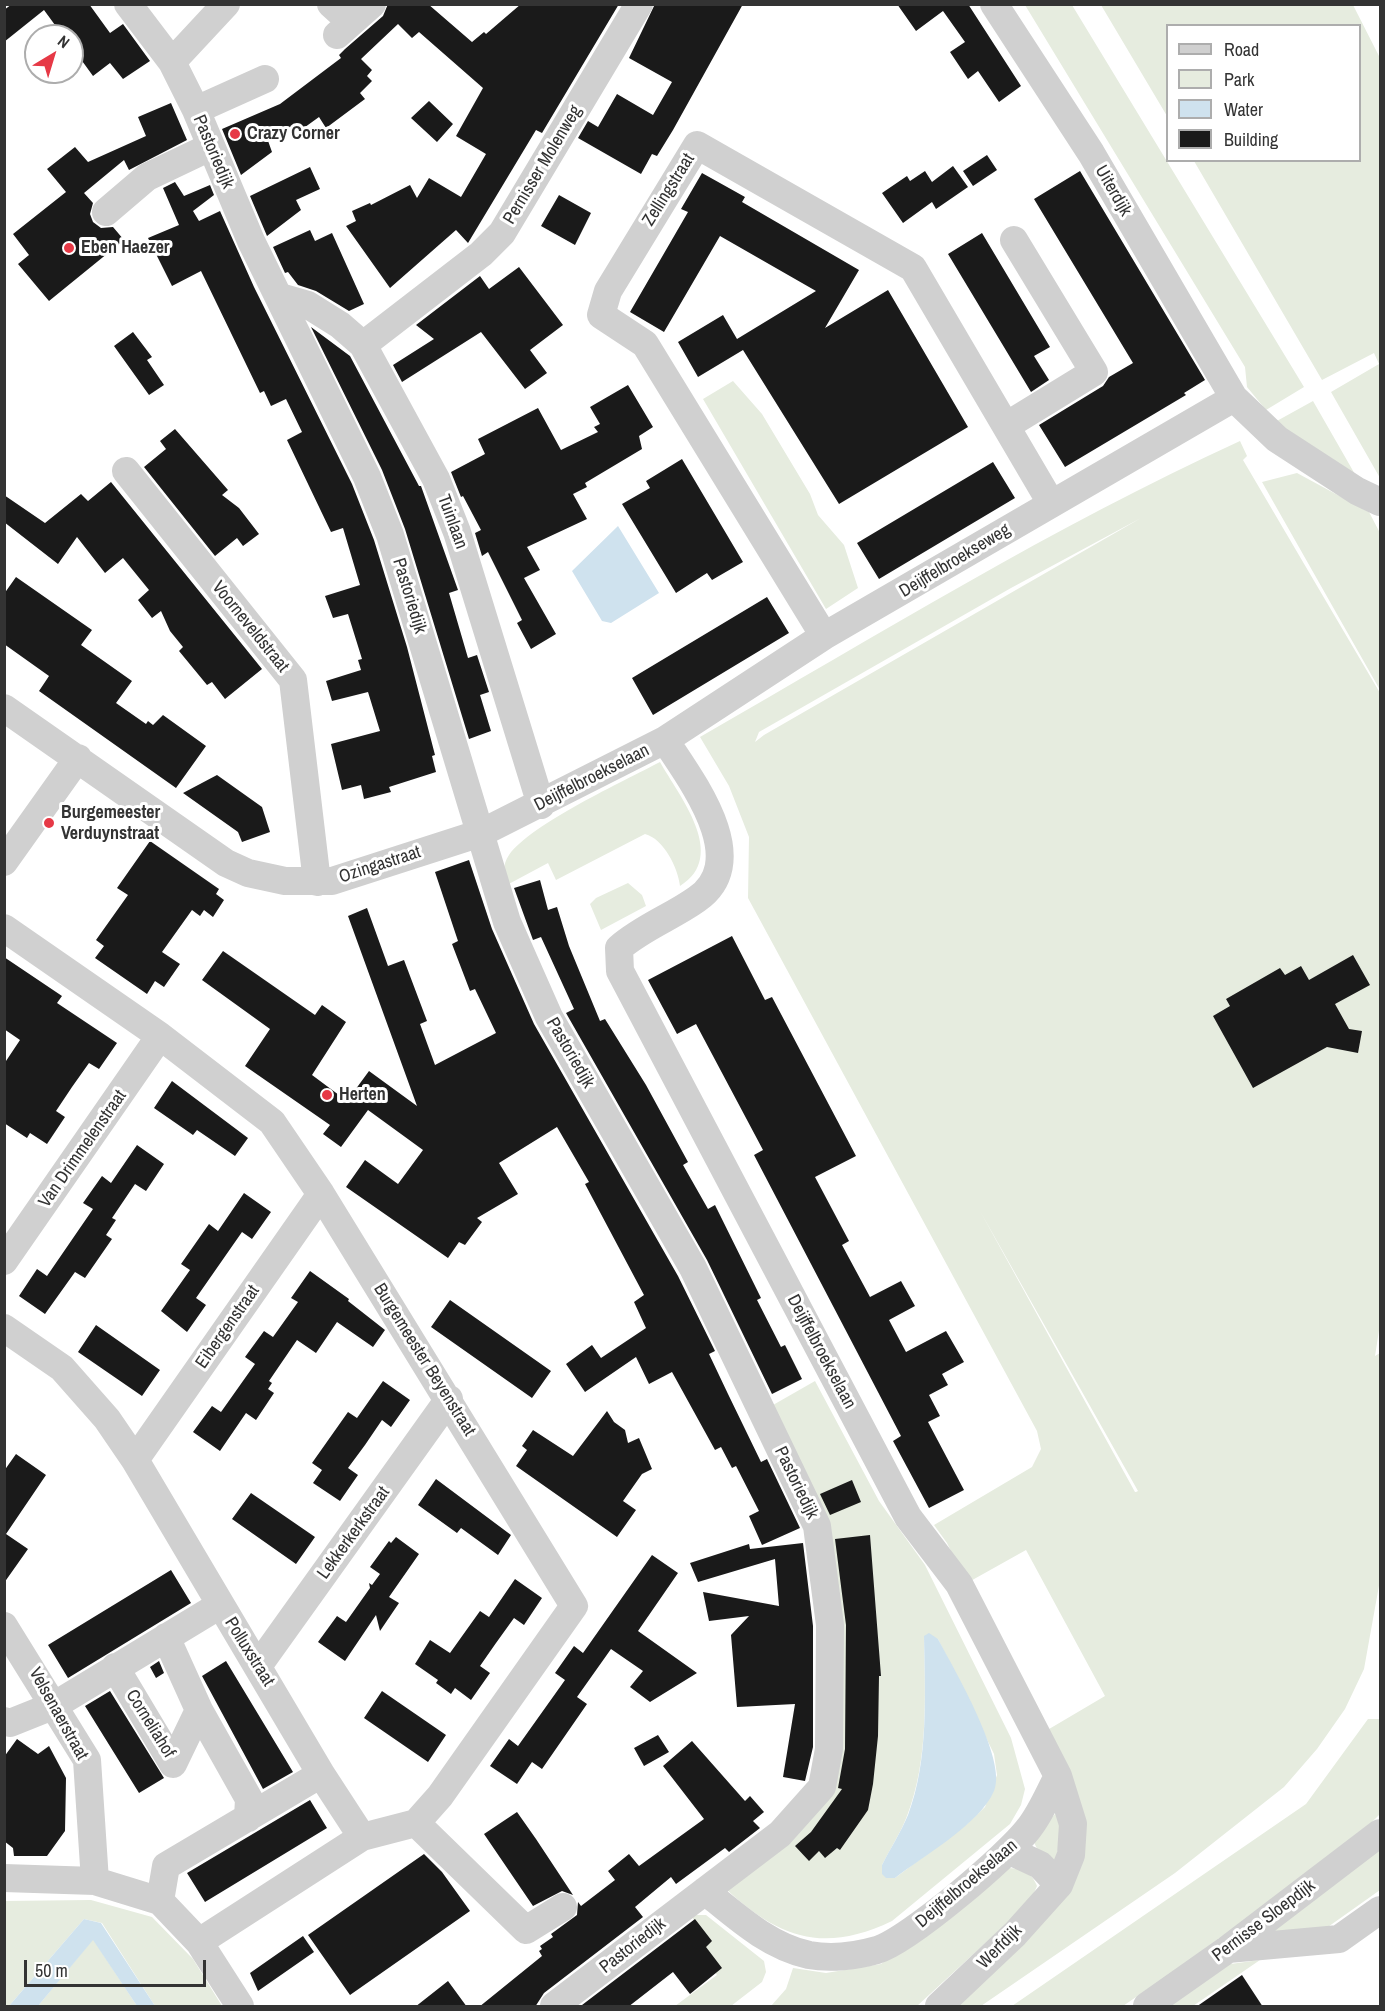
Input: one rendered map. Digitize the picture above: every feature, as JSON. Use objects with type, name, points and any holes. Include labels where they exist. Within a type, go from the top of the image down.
[{"type":"street","name":"Pastoriedijk","points":[[128,4],[172,62],[196,110],[251,241],[367,477],[390,535],[507,922],[549,1017],[693,1268],[817,1526],[830,1624],[829,1749],[822,1787],[780,1834],[554,2007]]},
{"type":"street","points":[[172,62],[226,4]]},
{"type":"street","name":"Pernisser Molenweg","points":[[363,345],[481,254],[502,233],[639,4]]},
{"type":"street","name":"Uiterdijk","points":[[994,4],[1091,153],[1230,390]]},
{"type":"street","points":[[196,110],[265,79]]},
{"type":"street","name":"Zellingstraat","points":[[824,636],[645,344],[601,315],[608,291],[697,145],[913,268],[1051,504]]},
{"type":"street","points":[[106,212],[147,177],[210,147]]},
{"type":"street","points":[[1006,426],[1094,372],[1014,240]]},
{"type":"street","name":"Tuinlaan","points":[[280,297],[308,304],[340,325],[363,345],[436,479],[457,532],[542,804]]},
{"type":"street","points":[[1230,390],[1277,439],[1357,491],[1380,502]]},
{"type":"street","name":"Deijffelbroekseweg","points":[[665,740],[824,636],[1051,504],[1230,390]]},
{"type":"street","name":"Voorneveldstraat","points":[[126,471],[293,680],[317,882]]},
{"type":"street","name":"Ozingastraat","points":[[4,708],[226,863],[248,873],[285,880],[332,881],[481,833]]},
{"type":"street","name":"Deijffelbroekselaan","points":[[481,833],[665,740],[717,831],[722,852],[712,884],[699,898],[637,932],[620,948],[620,971],[908,1517],[959,1584],[1058,1776],[1031,1826],[1010,1851],[909,1932],[878,1950],[840,1956],[809,1955],[772,1942],[705,1891]]},
{"type":"street","points":[[4,862],[78,758]]},
{"type":"street","name":"Burgemeester Beyenstraat","points":[[4,928],[160,1036],[272,1122],[321,1194],[449,1399],[574,1606],[440,1796],[416,1823]]},
{"type":"street","name":"Van Drimmelenstraat","points":[[7,1251],[160,1036]]},
{"type":"street","name":"Eibergenstraat","points":[[135,1460],[321,1194]]},
{"type":"street","name":"Polluxstraat","points":[[4,1328],[62,1368],[107,1419],[135,1460],[321,1774],[362,1837]]},
{"type":"street","name":"Lekkerkerkstraat","points":[[258,1666],[449,1399]]},
{"type":"street","points":[[4,1721],[10,1723],[55,1705],[220,1605]]},
{"type":"street","name":"Velsenaerstraat","points":[[4,1626],[87,1760],[95,1881]]},
{"type":"street","points":[[166,1637],[199,1710],[249,1799],[248,1818]]},
{"type":"street","name":"Corneliahof","points":[[115,1667],[173,1764],[199,1710]]},
{"type":"street","points":[[160,1901],[166,1866],[321,1774]]},
{"type":"street","name":"Werfdijk","points":[[939,2007],[1015,1934],[1059,1885],[1071,1855],[1073,1824],[1058,1776]]},
{"type":"street","points":[[199,1942],[362,1837],[416,1823],[526,1930],[563,1907]]},
{"type":"street","name":"Pernisse Sloepdijk","points":[[1147,2007],[1228,1949],[1380,1833]]},
{"type":"street","points":[[1010,1851],[1040,1865],[1059,1885]]},
{"type":"street","points":[[4,1878],[95,1881],[160,1901],[199,1942],[240,2007]]},
{"type":"street","points":[[1228,1949],[1339,1939],[1380,1910]]},
{"type":"green space","points":[[1025,5],[1072,5],[1304,387],[1266,410],[1247,387],[1245,367]]},
{"type":"green space","points":[[1101,5],[1353,5],[1380,58],[1380,478],[1331,392],[1379,364],[1374,353],[1322,380],[1195,162],[1361,162],[1361,24],[1166,24],[1166,114]]},
{"type":"green space","points":[[733,381],[762,414],[810,494],[818,515],[844,545],[858,588],[826,609],[703,399]]},
{"type":"green space","points":[[1313,401],[1356,476],[1275,422]]},
{"type":"green space","points":[[1240,441],[1247,456],[1243,460],[1380,693],[1380,1324],[1375,1356],[1380,1353],[1380,1580],[1364,1669],[1345,1709],[1317,1749],[1284,1787],[1175,1873],[981,2006],[953,2006],[1079,1864],[1044,1732],[1105,1696],[1026,1550],[967,1583],[947,1543],[934,1525],[1032,1467],[1041,1449],[1037,1431],[748,898],[749,837],[729,786],[700,737],[1034,545]],"holes":[[[1141,518],[764,735],[755,742],[759,732],[1011,588]],[[980,1211],[1138,1491],[1135,1492]]]},
{"type":"green space","points":[[1297,473],[1369,512],[1380,533],[1380,690],[1262,482]]},
{"type":"green space","points":[[660,762],[688,808],[700,843],[700,859],[694,873],[680,886],[669,855],[658,842],[645,834],[556,880],[548,863],[505,886],[505,863],[520,843],[579,804]]},
{"type":"green space","points":[[628,883],[642,895],[646,906],[601,930],[590,904],[596,898]]},
{"type":"green space","points":[[815,1381],[879,1501],[925,1565],[1011,1738],[1025,1789],[1021,1805],[1010,1824],[892,1921],[844,1937],[803,1936],[784,1929],[746,1906],[726,1889],[827,1796],[834,1594],[773,1405]],"holes":[[[924,1636],[938,1639],[994,1754],[997,1775],[985,1807],[968,1823],[895,1878],[882,1865],[907,1816],[919,1772],[924,1727]]]},
{"type":"green space","points":[[1368,1719],[1380,1719],[1380,1814],[1372,1822],[1209,1947],[1123,2006],[1012,2006],[1306,1804]]},
{"type":"green space","points":[[1057,1812],[1061,1837],[1054,1866],[1039,1853],[1032,1838]]},
{"type":"green space","points":[[1380,1849],[1380,1890],[1318,1934],[1256,1938]]},
{"type":"green space","points":[[1006,1868],[1021,1870],[1032,1877],[1037,1886],[1030,1902],[917,2006],[771,2006],[786,1989],[793,1968],[826,1973],[881,1964]]},
{"type":"green space","points":[[91,1900],[152,1917],[193,1959],[222,2006],[155,2006],[102,1923],[84,1919],[9,2006],[5,2006],[4,1901]]},
{"type":"green space","points":[[690,1915],[706,1915],[764,1961],[766,1972],[762,1982],[731,2006],[675,2006],[717,1975],[695,1948],[708,1938]]},
{"type":"green space","points":[[93,1939],[137,2006],[38,2006]]},
{"type":"green space","points":[[1260,1960],[1193,2006],[1164,2006],[1223,1965]]},
{"type":"water","points":[[618,526],[659,593],[611,623],[602,621],[572,571]]},
{"type":"water","points":[[929,1633],[938,1639],[987,1738],[996,1777],[994,1791],[977,1815],[950,1839],[895,1878],[886,1878],[882,1874],[882,1865],[908,1815],[920,1772],[924,1727],[924,1636]]},
{"type":"water","points":[[84,1919],[101,1923],[155,2006],[137,2006],[93,1940],[38,2006],[9,2006]]},
{"type":"building","points":[[12,4],[89,4],[110,33],[123,24],[150,61],[123,79],[110,63],[93,76],[84,64],[84,24],[54,24],[44,10],[4,42],[4,10]]},
{"type":"building","points":[[388,4],[428,4],[472,42],[484,32],[486,34],[521,4],[619,4],[542,133],[536,130],[468,243],[456,230],[390,288],[346,226],[356,221],[352,211],[370,203],[371,205],[410,185],[417,198],[429,178],[461,197],[486,154],[456,136],[483,88],[419,32],[412,38],[398,24],[361,59],[372,70],[367,76],[372,81],[360,93],[365,99],[326,128],[319,117],[301,130],[297,124],[267,138],[272,152],[241,175],[222,129],[280,104],[341,58],[339,55],[345,49],[383,16]]},
{"type":"building","points":[[655,4],[743,4],[673,130],[657,156],[652,154],[641,174],[578,138],[588,121],[598,127],[617,94],[653,115],[672,82],[629,58]]},
{"type":"building","points":[[897,4],[968,4],[1021,86],[999,102],[978,71],[968,79],[950,52],[965,42],[943,11],[916,31]]},
{"type":"building","points":[[429,101],[453,124],[437,142],[411,118]]},
{"type":"building","points":[[171,103],[187,140],[129,170],[124,160],[84,193],[93,203],[90,214],[93,222],[101,228],[113,227],[124,240],[49,301],[18,264],[29,255],[13,234],[66,192],[47,169],[75,147],[88,162],[146,136],[138,117]]},
{"type":"building","points":[[987,155],[997,170],[973,186],[963,171]]},
{"type":"building","points":[[953,166],[968,187],[936,209],[932,202],[903,223],[882,193],[907,176],[910,181],[925,171],[932,182]]},
{"type":"building","points":[[310,167],[320,189],[296,200],[301,210],[267,236],[250,196]]},
{"type":"building","points":[[1080,171],[1205,380],[1184,393],[1186,395],[1065,467],[1039,425],[1103,386],[1109,377],[1133,363],[1034,199]]},
{"type":"building","points":[[702,173],[745,197],[742,202],[859,270],[825,328],[888,290],[968,427],[839,504],[743,350],[698,377],[678,342],[723,315],[737,339],[816,291],[720,236],[664,332],[630,312],[688,212],[681,209]]},
{"type":"building","points":[[175,182],[184,196],[210,185],[214,195],[193,211],[199,221],[220,211],[254,287],[352,484],[374,540],[407,647],[435,755],[432,756],[436,772],[389,787],[391,792],[364,799],[361,785],[342,790],[331,744],[380,731],[368,692],[332,701],[326,681],[361,670],[358,660],[362,659],[348,614],[333,618],[325,596],[360,585],[343,528],[331,532],[287,440],[302,432],[286,399],[271,406],[264,391],[260,393],[201,271],[172,286],[148,238],[179,225],[163,188]]},
{"type":"building","points":[[559,195],[591,213],[575,245],[541,226]]},
{"type":"building","points":[[310,230],[315,241],[332,233],[364,304],[349,311],[316,291],[298,285],[288,272],[285,273],[273,247]]},
{"type":"building","points":[[982,233],[1050,347],[1034,356],[1049,380],[1031,392],[948,254]]},
{"type":"building","points":[[519,267],[563,325],[530,350],[547,373],[525,389],[481,332],[402,382],[393,365],[434,339],[416,325],[480,276],[489,289]]},
{"type":"building","points":[[311,327],[350,356],[421,486],[458,590],[449,593],[468,658],[477,655],[489,692],[480,695],[491,731],[469,739],[405,529],[382,470]]},
{"type":"building","points":[[133,332],[152,357],[147,360],[164,385],[149,395],[114,346]]},
{"type":"building","points":[[628,385],[653,427],[639,436],[642,449],[585,483],[587,487],[573,494],[587,519],[527,547],[540,570],[524,578],[556,634],[531,649],[517,623],[522,620],[488,552],[482,556],[475,533],[481,530],[463,496],[461,497],[451,472],[485,454],[478,439],[538,408],[561,450],[598,432],[594,427],[600,424],[590,407]]},
{"type":"building","points":[[175,429],[228,490],[222,495],[239,508],[259,534],[243,546],[237,538],[215,556],[144,467],[166,449],[160,441]]},
{"type":"building","points":[[682,459],[743,562],[712,580],[707,573],[676,593],[622,504],[650,488],[646,481]]},
{"type":"building","points":[[993,462],[1015,498],[879,579],[857,543]]},
{"type":"building","points":[[111,482],[262,669],[225,699],[212,682],[207,685],[179,651],[183,647],[170,631],[161,611],[152,618],[138,600],[149,590],[123,558],[105,573],[77,537],[58,564],[4,522],[4,495],[45,523],[81,494],[88,501]]},
{"type":"building","points":[[16,577],[92,630],[81,645],[132,681],[116,703],[146,724],[148,721],[153,725],[163,715],[206,746],[176,788],[39,691],[49,676],[4,644],[4,594]]},
{"type":"building","points":[[767,597],[789,633],[653,715],[632,678]]},
{"type":"building","points":[[217,775],[262,807],[270,832],[242,842],[238,832],[183,793]]},
{"type":"building","points":[[150,841],[219,889],[216,894],[224,900],[213,917],[204,910],[200,916],[192,910],[162,952],[180,964],[164,987],[155,981],[147,994],[95,958],[104,946],[96,940],[128,895],[117,888]]},
{"type":"building","points":[[469,860],[492,929],[534,1024],[678,1276],[715,1351],[709,1354],[728,1394],[761,1462],[767,1459],[800,1528],[762,1545],[749,1516],[759,1511],[736,1466],[732,1468],[721,1447],[715,1450],[672,1372],[649,1384],[636,1357],[585,1392],[566,1364],[592,1345],[601,1358],[646,1328],[634,1302],[644,1295],[585,1184],[589,1182],[557,1127],[499,1163],[518,1194],[477,1218],[482,1222],[465,1245],[459,1242],[448,1258],[346,1187],[365,1160],[398,1184],[423,1150],[368,1110],[341,1147],[323,1134],[330,1125],[245,1066],[270,1029],[202,980],[223,951],[315,1015],[322,1005],[346,1022],[312,1075],[347,1101],[369,1071],[417,1106],[348,916],[367,908],[388,966],[404,960],[427,1021],[420,1024],[435,1065],[496,1033],[475,989],[470,991],[452,944],[458,941],[435,872]]},
{"type":"building","points":[[540,880],[548,910],[557,907],[569,946],[600,1021],[605,1019],[646,1085],[688,1162],[683,1165],[708,1209],[715,1205],[761,1298],[757,1300],[781,1347],[785,1345],[802,1379],[772,1394],[707,1260],[566,1013],[574,1009],[541,937],[533,940],[514,888]]},
{"type":"building","points":[[732,936],[765,1000],[772,997],[856,1156],[815,1177],[849,1241],[842,1245],[870,1297],[901,1281],[915,1306],[889,1320],[906,1352],[946,1331],[964,1362],[942,1374],[948,1385],[929,1395],[940,1416],[928,1422],[964,1490],[929,1508],[893,1441],[901,1436],[754,1155],[763,1150],[696,1024],[677,1034],[648,980]]},
{"type":"building","points":[[1353,955],[1370,985],[1335,1004],[1349,1029],[1362,1031],[1358,1053],[1327,1047],[1253,1088],[1213,1016],[1230,1006],[1226,999],[1280,968],[1285,975],[1301,966],[1309,980]]},
{"type":"building","points":[[4,957],[62,996],[57,1003],[117,1043],[99,1069],[89,1063],[72,1087],[56,1111],[65,1117],[47,1144],[30,1133],[27,1138],[4,1123],[4,1064],[20,1040],[4,1029]]},
{"type":"building","points":[[172,1081],[248,1138],[235,1156],[197,1130],[193,1135],[154,1108]]},
{"type":"building","points":[[137,1145],[164,1164],[146,1191],[135,1184],[112,1218],[116,1220],[106,1235],[112,1239],[85,1278],[75,1272],[45,1314],[19,1296],[37,1269],[47,1276],[93,1209],[83,1203],[102,1176],[111,1183]]},
{"type":"building","points":[[244,1193],[271,1212],[252,1239],[242,1232],[196,1298],[206,1305],[187,1332],[161,1311],[190,1270],[181,1264],[209,1224],[218,1231]]},
{"type":"building","points":[[310,1271],[349,1299],[348,1301],[385,1330],[373,1347],[337,1322],[316,1353],[297,1340],[269,1381],[272,1383],[268,1389],[274,1393],[256,1420],[246,1413],[220,1451],[193,1432],[212,1406],[221,1412],[255,1364],[245,1357],[264,1331],[273,1337],[298,1302],[291,1298]]},
{"type":"building","points":[[450,1300],[551,1371],[532,1398],[431,1327]]},
{"type":"building","points":[[96,1325],[160,1370],[142,1396],[78,1352]]},
{"type":"building","points":[[383,1381],[410,1400],[391,1427],[382,1420],[348,1468],[358,1475],[340,1501],[313,1483],[322,1470],[312,1463],[348,1412],[357,1418]]},
{"type":"building","points":[[607,1411],[614,1422],[625,1430],[628,1443],[639,1438],[652,1469],[642,1474],[623,1501],[636,1510],[617,1537],[516,1466],[527,1450],[522,1446],[533,1430],[573,1456]]},
{"type":"building","points":[[16,1454],[46,1475],[6,1534],[28,1549],[4,1583],[4,1471]]},
{"type":"building","points":[[436,1479],[511,1535],[498,1555],[461,1528],[457,1533],[418,1505]]},
{"type":"building","points":[[852,1480],[861,1502],[830,1515],[820,1494]]},
{"type":"building","points":[[251,1493],[315,1537],[296,1564],[232,1519]]},
{"type":"building","points":[[870,1535],[881,1676],[879,1676],[878,1736],[873,1784],[868,1810],[840,1850],[837,1848],[825,1858],[819,1851],[809,1861],[795,1846],[811,1832],[842,1789],[838,1788],[845,1749],[846,1625],[835,1539]]},
{"type":"building","points":[[396,1537],[419,1554],[389,1597],[399,1603],[380,1631],[376,1615],[345,1661],[318,1642],[337,1616],[346,1622],[370,1588],[369,1583],[372,1585],[380,1574],[370,1567],[389,1541],[391,1543]]},
{"type":"building","points":[[803,1543],[813,1626],[813,1747],[805,1781],[783,1777],[795,1704],[737,1707],[731,1635],[749,1616],[709,1621],[703,1592],[779,1606],[775,1559],[698,1582],[690,1563],[749,1544],[750,1549]]},
{"type":"building","points":[[652,1555],[678,1573],[638,1631],[697,1673],[650,1702],[630,1687],[643,1671],[611,1649],[577,1697],[587,1704],[542,1769],[532,1762],[517,1784],[490,1766],[509,1739],[518,1746],[565,1680],[555,1673],[574,1646],[583,1653]]},
{"type":"building","points":[[171,1570],[191,1603],[68,1678],[48,1645]]},
{"type":"building","points":[[515,1579],[542,1598],[524,1625],[514,1618],[496,1643],[480,1666],[490,1673],[471,1700],[455,1688],[451,1694],[436,1683],[438,1680],[415,1664],[430,1640],[450,1653],[480,1611],[489,1617]]},
{"type":"building","points":[[159,1661],[164,1673],[156,1678],[150,1667]]},
{"type":"building","points":[[226,1661],[293,1772],[263,1789],[202,1676]]},
{"type":"building","points":[[110,1691],[164,1778],[139,1793],[85,1706]]},
{"type":"building","points":[[382,1691],[446,1735],[428,1762],[364,1718]]},
{"type":"building","points":[[658,1735],[669,1752],[644,1766],[634,1748]]},
{"type":"building","points":[[17,1739],[38,1754],[49,1746],[66,1778],[65,1831],[47,1856],[14,1856],[13,1848],[4,1841],[4,1757]]},
{"type":"building","points":[[692,1741],[745,1801],[750,1796],[764,1812],[753,1821],[760,1828],[729,1852],[725,1848],[676,1884],[671,1877],[635,1907],[643,1917],[544,1993],[535,2007],[479,2007],[542,1956],[539,1951],[542,1949],[540,1946],[553,1937],[551,1934],[577,1915],[578,1902],[581,1906],[615,1880],[608,1871],[629,1854],[639,1866],[704,1819],[663,1766]]},
{"type":"building","points":[[310,1800],[327,1828],[205,1902],[187,1873]]},
{"type":"building","points":[[517,1812],[573,1895],[562,1891],[533,1906],[484,1834]]},
{"type":"building","points":[[424,1854],[442,1872],[470,1911],[350,1995],[308,1935]]},
{"type":"building","points":[[695,1919],[712,1941],[706,1947],[722,1968],[690,1994],[673,1972],[628,2007],[582,2005]]},
{"type":"building","points":[[303,1936],[314,1952],[258,1991],[250,1973]]},
{"type":"building","points":[[1242,1975],[1263,2007],[1196,2007]]},
{"type":"building","points":[[448,1981],[467,2007],[415,2007]]},
{"type":"place","name":"Crazy Corner","points":[[235,134]]},
{"type":"place","name":"Eben Haezer","points":[[69,248]]},
{"type":"place","name":"Burgemeester Verduynstraat","points":[[49,823]]},
{"type":"place","name":"Herten","points":[[327,1095]]}]
